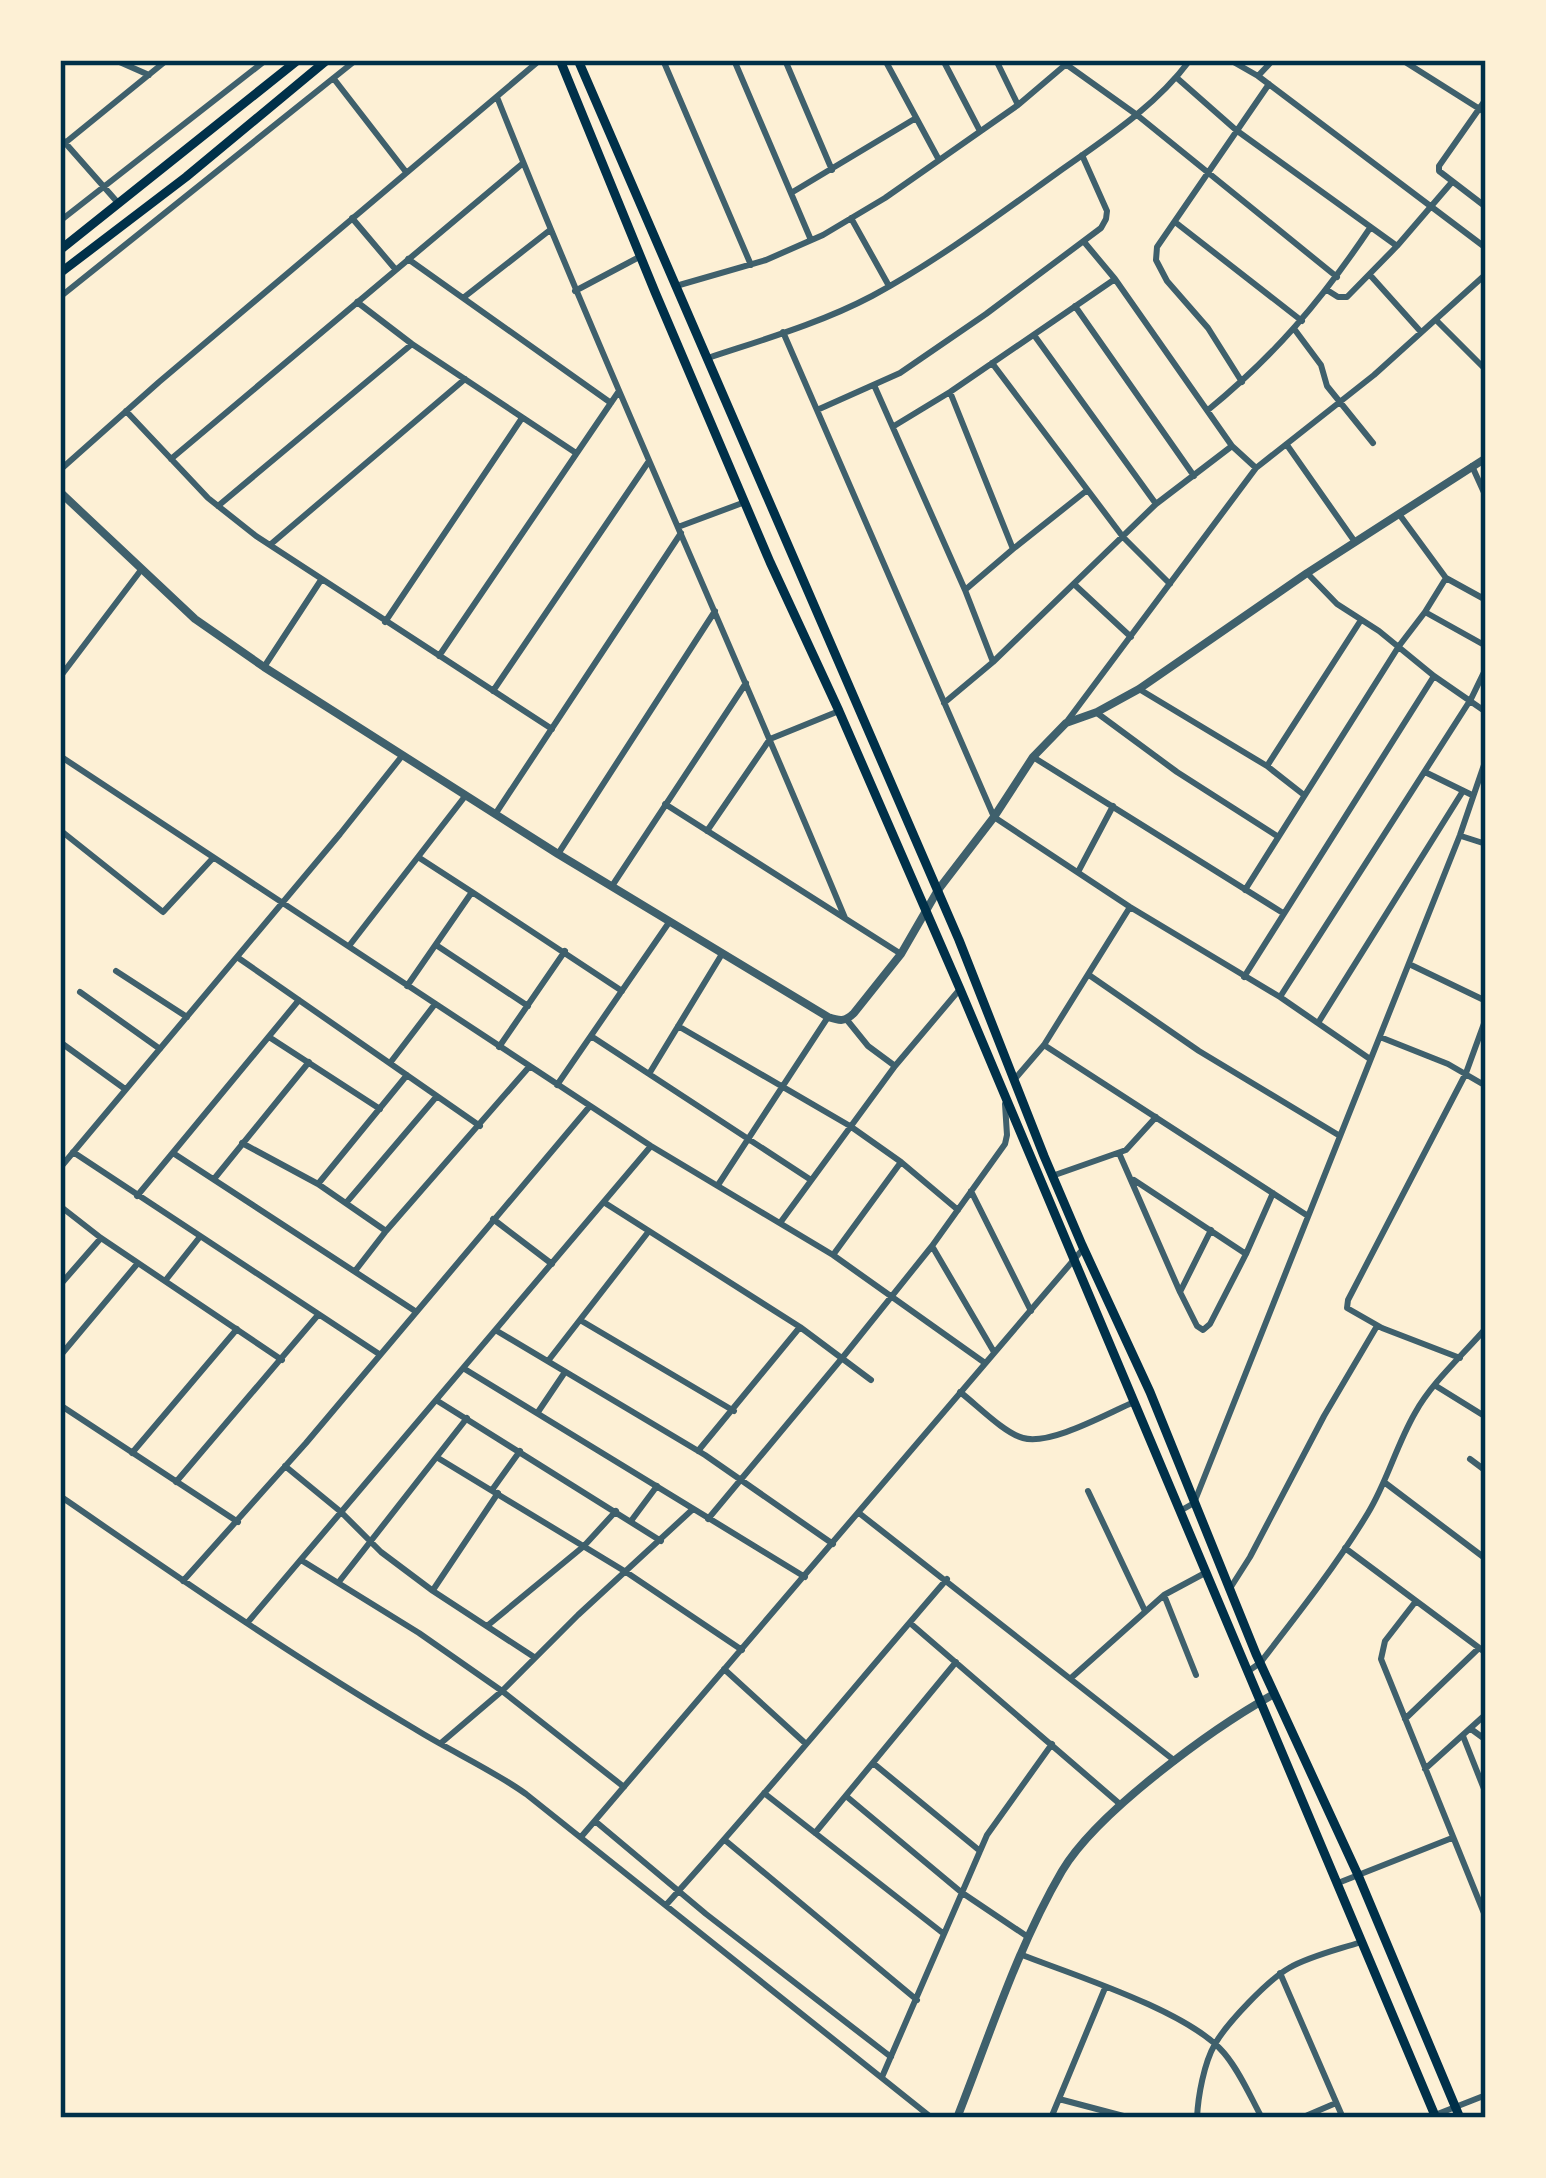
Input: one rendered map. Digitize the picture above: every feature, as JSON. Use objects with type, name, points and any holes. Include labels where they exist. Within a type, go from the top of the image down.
[{"type":"main road","points":[[60,250],[298,60]]},
{"type":"main road","points":[[60,273],[327,60]]},
{"type":"main road","points":[[560,60],[770,562],[1005,1094],[1436,2116]]},
{"type":"main road","points":[[578,60],[938,890],[1052,1175],[1150,1392],[1260,1663],[1358,1875],[1458,2112]]},
{"type":"main road","points":[[1300,1797],[1318,1787]]},
{"type":"street","points":[[115,60],[149,75]]},
{"type":"street","points":[[119,204],[62,142],[167,60]]},
{"type":"street","points":[[60,221],[266,60]]},
{"type":"street","points":[[60,297],[356,60]]},
{"type":"street","points":[[60,470],[540,60]]},
{"type":"street","points":[[663,60],[751,265]]},
{"type":"street","points":[[734,60],[811,240]]},
{"type":"street","points":[[785,60],[832,170]]},
{"type":"street","points":[[885,60],[939,160]]},
{"type":"street","points":[[943,60],[980,131]]},
{"type":"street","points":[[996,60],[1018,105]]},
{"type":"street","points":[[708,358],[868,298],[922,267],[1137,115],[1190,60]]},
{"type":"street","points":[[1230,60],[1258,76],[1486,248]]},
{"type":"street","points":[[1258,76],[1273,60]]},
{"type":"street","points":[[1402,60],[1483,111]]},
{"type":"street","points":[[676,286],[751,265],[851,218],[1018,105],[1067,62],[1337,277]]},
{"type":"street","points":[[1177,78],[1236,130],[1397,246]]},
{"type":"street","points":[[334,79],[406,172]]},
{"type":"street","points":[[1242,382],[1208,328],[1159,269],[1157,247],[1268,85]]},
{"type":"street","points":[[497,97],[575,291],[845,918]]},
{"type":"street","points":[[1486,100],[1483,111],[1439,166],[1443,176],[1486,208]]},
{"type":"street","points":[[790,193],[916,118]]},
{"type":"street","points":[[817,410],[900,373],[1101,228],[1107,211],[1082,155]]},
{"type":"street","points":[[171,459],[523,163]]},
{"type":"street","points":[[1327,290],[1342,299],[1370,275],[1452,182]]},
{"type":"street","points":[[352,218],[396,270]]},
{"type":"street","points":[[851,218],[889,286]]},
{"type":"street","points":[[1175,222],[1302,321]]},
{"type":"street","points":[[1208,410],[1295,330],[1370,228]]},
{"type":"street","points":[[462,298],[550,230]]},
{"type":"street","points":[[1084,243],[1115,279],[1232,446],[1256,469]]},
{"type":"street","points":[[575,291],[641,256]]},
{"type":"street","points":[[408,260],[611,403]]},
{"type":"street","points":[[847,1020],[901,954],[938,890],[994,818],[1033,757],[1066,723],[1256,469],[1486,274]]},
{"type":"street","points":[[1370,275],[1421,332]]},
{"type":"street","points":[[893,427],[1115,279]]},
{"type":"street","points":[[357,302],[577,454]]},
{"type":"street","points":[[1075,305],[1194,476]]},
{"type":"street","points":[[1437,320],[1486,370]]},
{"type":"street","points":[[1295,330],[1321,365],[1327,386],[1372,443]]},
{"type":"street","points":[[783,332],[994,818],[1370,1058]]},
{"type":"street","points":[[1034,334],[1156,504]]},
{"type":"street","points":[[218,506],[412,344]]},
{"type":"street","points":[[992,363],[1123,537],[1170,584]]},
{"type":"street","points":[[270,545],[465,379]]},
{"type":"street","points":[[874,385],[993,662]]},
{"type":"street","points":[[439,656],[619,391]]},
{"type":"street","points":[[950,392],[1012,549]]},
{"type":"street","points":[[126,411],[218,506],[270,545],[552,729]]},
{"type":"street","points":[[386,622],[522,418]]},
{"type":"street","points":[[1287,445],[1354,542]]},
{"type":"street","points":[[944,703],[993,662],[1156,504],[1232,446]]},
{"type":"street","points":[[1066,723],[1139,689],[1486,458]]},
{"type":"street","points":[[493,691],[649,461]]},
{"type":"street","points":[[1472,466],[1486,497]]},
{"type":"street","points":[[965,590],[1086,491]]},
{"type":"street","points":[[60,492],[195,619],[264,667],[722,954],[828,1017],[847,1020],[868,1046],[895,1066]]},
{"type":"street","points":[[496,813],[680,530],[745,502]]},
{"type":"street","points":[[1399,514],[1446,578],[1486,600]]},
{"type":"street","points":[[60,677],[141,570]]},
{"type":"street","points":[[1307,573],[1337,604],[1486,712]]},
{"type":"street","points":[[1245,890],[1446,578]]},
{"type":"street","points":[[264,667],[321,579]]},
{"type":"street","points":[[1075,585],[1131,637]]},
{"type":"street","points":[[558,854],[715,611]]},
{"type":"street","points":[[1425,612],[1486,646]]},
{"type":"street","points":[[1267,766],[1361,620]]},
{"type":"street","points":[[1280,997],[1471,699],[1486,668]]},
{"type":"street","points":[[1244,977],[1434,676]]},
{"type":"street","points":[[612,886],[746,683]]},
{"type":"street","points":[[1139,689],[1267,766],[1304,795]]},
{"type":"street","points":[[707,831],[770,739],[839,711]]},
{"type":"street","points":[[1097,712],[1177,772],[1277,836]]},
{"type":"street","points":[[60,756],[651,1146],[832,1255],[985,1363]]},
{"type":"street","points":[[60,1168],[402,756]]},
{"type":"street","points":[[1033,757],[1283,913]]},
{"type":"street","points":[[1318,1023],[1486,759]]},
{"type":"street","points":[[1425,772],[1467,793]]},
{"type":"street","points":[[1180,1511],[1195,1503],[1460,836],[1467,793]]},
{"type":"street","points":[[349,946],[466,795]]},
{"type":"street","points":[[665,804],[901,954]]},
{"type":"street","points":[[1078,872],[1112,806]]},
{"type":"street","points":[[60,830],[164,913],[213,858]]},
{"type":"street","points":[[1460,836],[1486,844]]},
{"type":"street","points":[[418,857],[622,991]]},
{"type":"street","points":[[407,986],[472,892]]},
{"type":"street","points":[[1014,1080],[1044,1045],[1130,907]]},
{"type":"street","points":[[557,1085],[670,921]]},
{"type":"street","points":[[436,946],[528,1006]]},
{"type":"street","points":[[499,1047],[565,952]]},
{"type":"street","points":[[649,1074],[722,954]]},
{"type":"street","points":[[238,957],[480,1126]]},
{"type":"street","points":[[1409,964],[1486,1001]]},
{"type":"street","points":[[116,971],[187,1017]]},
{"type":"street","points":[[1089,975],[1199,1051],[1340,1136]]},
{"type":"street","points":[[780,1223],[895,1066],[960,989]]},
{"type":"street","points":[[80,992],[160,1049]]},
{"type":"street","points":[[137,1196],[299,1000]]},
{"type":"street","points":[[390,1063],[435,1004]]},
{"type":"street","points":[[718,1184],[828,1017]]},
{"type":"street","points":[[1460,1358],[1377,1326],[1347,1308],[1466,1072],[1486,1018]]},
{"type":"street","points":[[678,1026],[850,1126],[958,1210]]},
{"type":"street","points":[[591,1036],[811,1180]]},
{"type":"street","points":[[269,1037],[380,1108]]},
{"type":"street","points":[[1380,1037],[1466,1072],[1486,1086]]},
{"type":"street","points":[[60,1042],[127,1090]]},
{"type":"street","points":[[1044,1045],[1308,1216]]},
{"type":"street","points":[[214,1178],[309,1062]]},
{"type":"street","points":[[355,1271],[530,1067]]},
{"type":"street","points":[[318,1184],[407,1075]]},
{"type":"street","points":[[708,1519],[932,1246],[1005,1144],[1005,1094]]},
{"type":"street","points":[[346,1203],[437,1096]]},
{"type":"street","points":[[183,1581],[590,1106]]},
{"type":"street","points":[[1052,1175],[1126,1150],[1156,1117]]},
{"type":"street","points":[[242,1143],[318,1184],[386,1231]]},
{"type":"street","points":[[248,1622],[651,1146]]},
{"type":"street","points":[[73,1152],[380,1354]]},
{"type":"street","points":[[173,1153],[416,1311]]},
{"type":"street","points":[[1119,1153],[1180,1292],[1203,1330],[1274,1193]]},
{"type":"street","points":[[832,1255],[901,1162]]},
{"type":"street","points":[[1130,1178],[1246,1254]]},
{"type":"street","points":[[971,1191],[1030,1312]]},
{"type":"street","points":[[604,1202],[800,1327],[872,1380]]},
{"type":"street","points":[[60,1206],[281,1360]]},
{"type":"street","points":[[494,1219],[552,1264]]},
{"type":"street","points":[[548,1362],[649,1231]]},
{"type":"street","points":[[1180,1292],[1210,1231]]},
{"type":"street","points":[[60,1286],[101,1238]]},
{"type":"street","points":[[165,1281],[199,1238]]},
{"type":"street","points":[[932,1246],[994,1352]]},
{"type":"street","points":[[583,1835],[1084,1249]]},
{"type":"street","points":[[60,1356],[138,1263]]},
{"type":"street","points":[[176,1482],[319,1315]]},
{"type":"street","points":[[580,1320],[734,1411]]},
{"type":"street","points":[[1229,1590],[1377,1326]]},
{"type":"street","points":[[698,1451],[800,1327]]},
{"type":"street","points":[[1247,1672],[1260,1663],[1345,1548],[1384,1482],[1418,1407],[1486,1328]]},
{"type":"street","points":[[132,1453],[237,1329]]},
{"type":"street","points":[[495,1330],[698,1451],[833,1544]]},
{"type":"street","points":[[464,1368],[805,1576]]},
{"type":"street","points":[[538,1412],[566,1372]]},
{"type":"street","points":[[1436,1386],[1486,1418]]},
{"type":"street","points":[[960,1392],[1018,1437],[1030,1440],[1134,1402]]},
{"type":"street","points":[[436,1400],[661,1541]]},
{"type":"street","points":[[60,1405],[238,1522]]},
{"type":"street","points":[[338,1583],[466,1418]]},
{"type":"street","points":[[433,1591],[520,1451]]},
{"type":"street","points":[[438,1458],[742,1649]]},
{"type":"street","points":[[1470,1459],[1486,1472]]},
{"type":"street","points":[[285,1466],[433,1591],[535,1658]]},
{"type":"street","points":[[1384,1482],[1486,1559]]},
{"type":"street","points":[[631,1521],[657,1486]]},
{"type":"street","points":[[1088,1491],[1145,1611]]},
{"type":"street","points":[[60,1496],[416,1731],[446,1739],[672,1898],[886,2067],[932,2118]]},
{"type":"street","points":[[446,1739],[693,1509]]},
{"type":"street","points":[[487,1626],[584,1546],[616,1511]]},
{"type":"street","points":[[860,1513],[1175,1761]]},
{"type":"street","points":[[1345,1548],[1482,1650],[1405,1719]]},
{"type":"street","points":[[301,1560],[502,1691],[624,1787]]},
{"type":"street","points":[[1070,1678],[1164,1594],[1205,1573]]},
{"type":"street","points":[[672,1898],[946,1579]]},
{"type":"street","points":[[1164,1594],[1196,1675]]},
{"type":"street","points":[[1416,1601],[1385,1640],[1381,1659],[1486,1918]]},
{"type":"street","points":[[909,1622],[1121,1805]]},
{"type":"street","points":[[815,1833],[956,1662]]},
{"type":"street","points":[[724,1669],[805,1742]]},
{"type":"street","points":[[957,2118],[1029,1938],[1064,1868],[1121,1805],[1175,1761],[1274,1694]]},
{"type":"street","points":[[1425,1769],[1486,1714]]},
{"type":"street","points":[[1471,1729],[1486,1740]]},
{"type":"street","points":[[1463,1736],[1486,1793]]},
{"type":"street","points":[[886,2067],[987,1835],[1052,1744]]},
{"type":"street","points":[[874,1762],[980,1851]]},
{"type":"street","points":[[764,1793],[944,1934]]},
{"type":"street","points":[[846,1796],[961,1892],[1029,1938]]},
{"type":"street","points":[[594,1823],[672,1898],[886,2067]]},
{"type":"street","points":[[1336,1884],[1452,1838]]},
{"type":"street","points":[[725,1840],[917,2000]]},
{"type":"street","points":[[1197,2118],[1215,2043],[1250,2002],[1294,1965],[1361,1942]]},
{"type":"street","points":[[1022,1955],[1156,2009],[1215,2043],[1240,2076],[1262,2118]]},
{"type":"street","points":[[1280,1973],[1343,2118]]},
{"type":"street","points":[[1051,2118],[1106,1987]]},
{"type":"street","points":[[1436,2116],[1458,2112],[1486,2095]]},
{"type":"street","points":[[1059,2099],[1131,2118]]},
{"type":"street","points":[[1301,2118],[1336,2103]]}]
